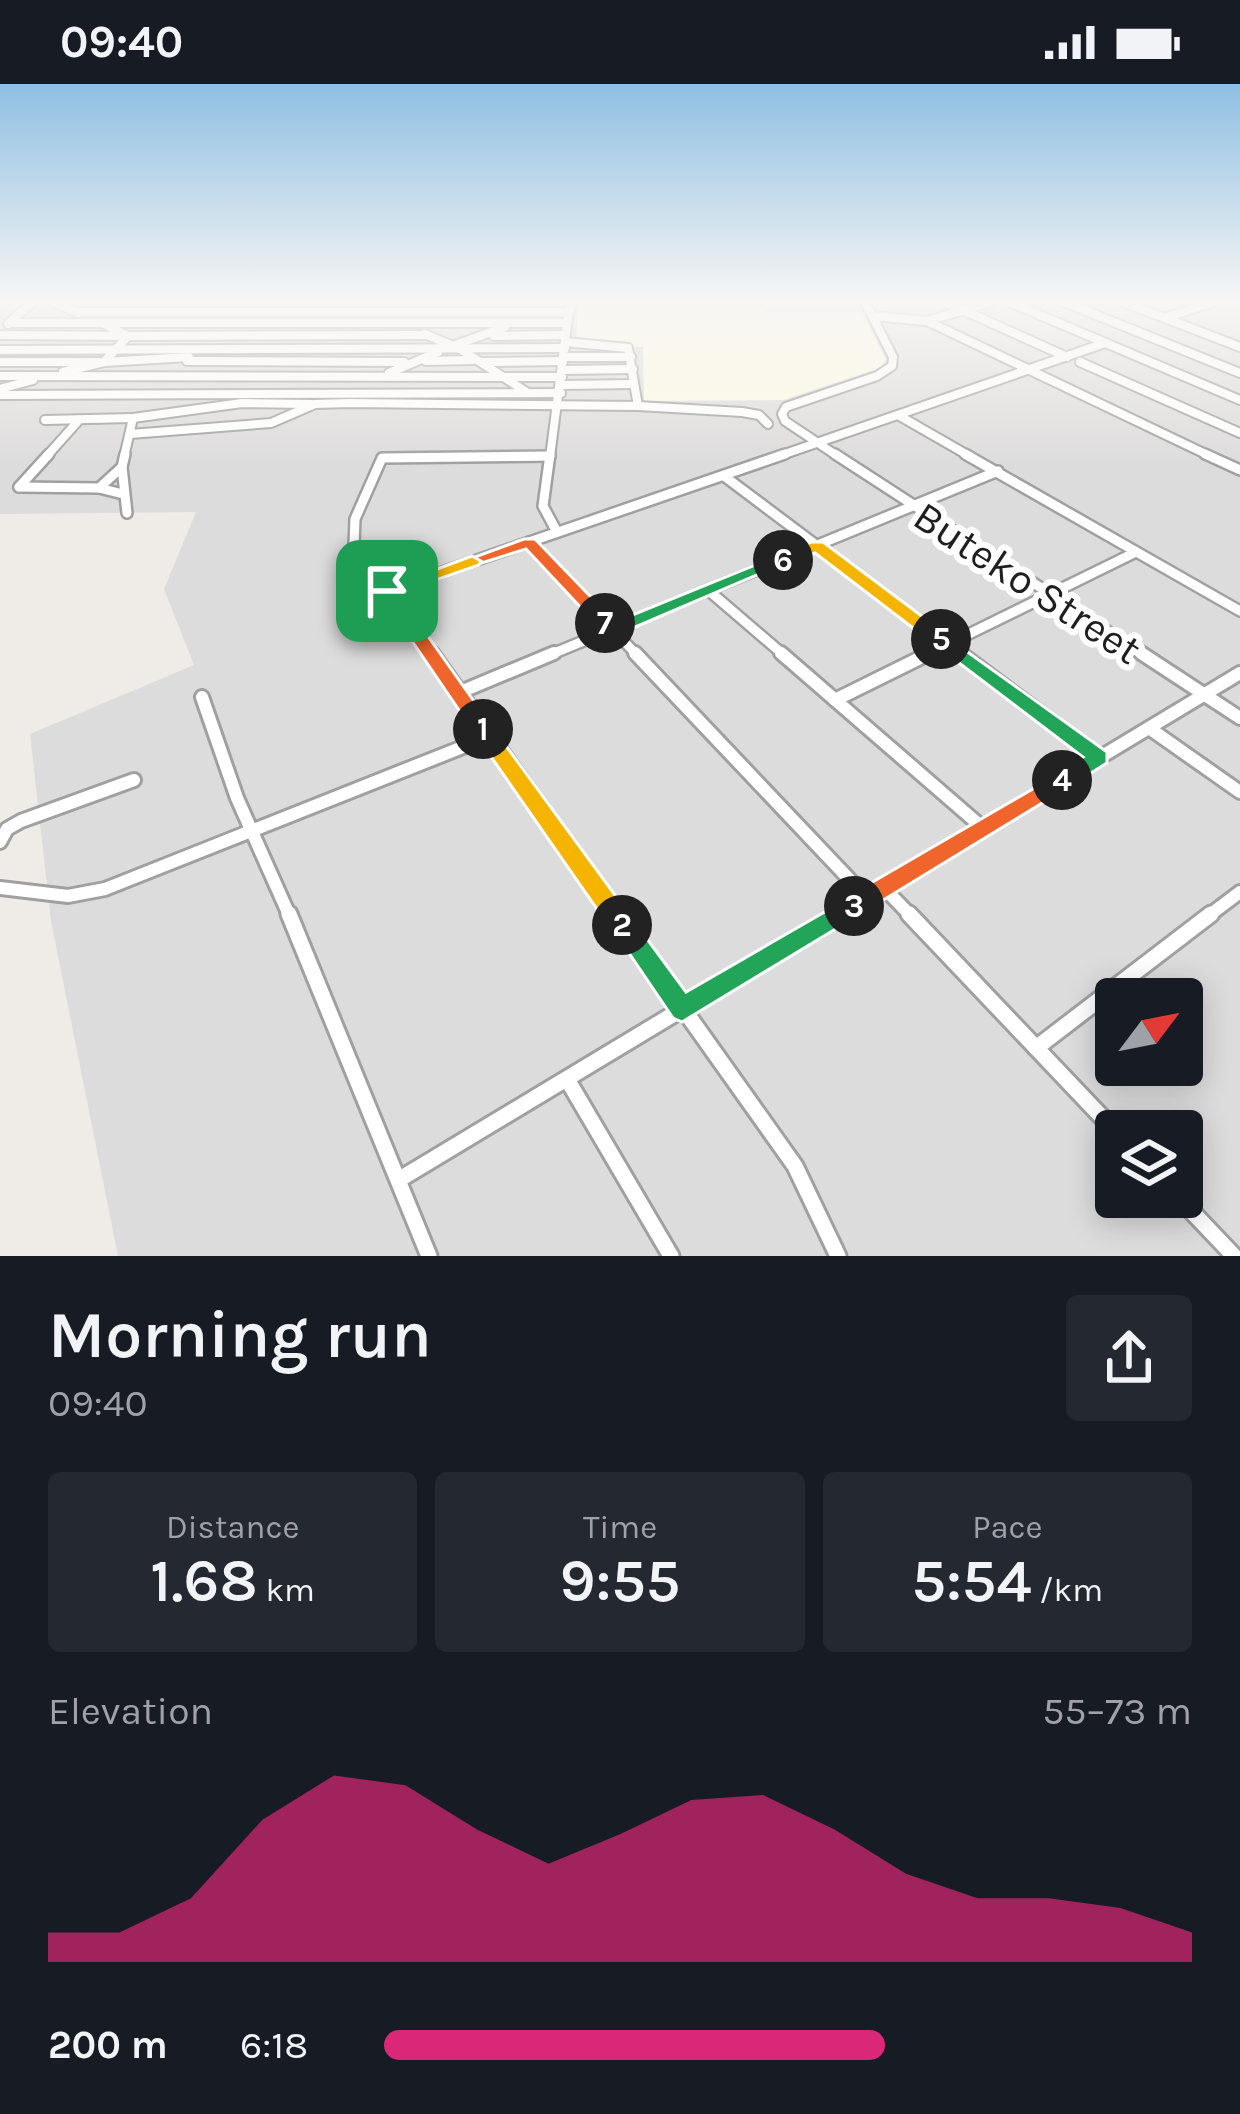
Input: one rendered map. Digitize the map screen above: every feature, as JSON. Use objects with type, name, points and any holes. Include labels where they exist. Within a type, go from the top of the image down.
[{"type":"street","points":[[0,392],[109,357]]},
{"type":"street","points":[[190,362],[192,357]]},
{"type":"street","points":[[130,434],[278,422],[315,399],[333,357]]},
{"type":"street","points":[[411,357],[633,369]]},
{"type":"street","points":[[0,392],[315,399],[427,357]]},
{"type":"street","points":[[469,357],[530,394]]},
{"type":"street","points":[[503,357],[634,384]]},
{"type":"street","points":[[535,357],[638,406],[742,412],[759,415],[768,424]]},
{"type":"street","points":[[556,532],[543,506],[564,357]]},
{"type":"street","points":[[336,394],[530,394],[563,367],[586,357]]},
{"type":"street","points":[[0,376],[507,376],[631,357],[638,406]]},
{"type":"street","name":"Buteko Street","points":[[893,357],[890,369],[782,410],[785,421],[1240,718]]},
{"type":"street","points":[[1002,357],[1240,470]]},
{"type":"street","points":[[387,591],[1067,357]]},
{"type":"street","points":[[1137,357],[1240,400]]},
{"type":"street","points":[[1200,357],[1240,373]]},
{"type":"street","points":[[0,362],[423,358]]},
{"type":"street","points":[[190,362],[251,394]]},
{"type":"street","points":[[1080,362],[1240,433]]},
{"type":"street","points":[[45,420],[134,418],[563,367]]},
{"type":"street","points":[[898,415],[1240,611]]},
{"type":"street","points":[[127,513],[122,467],[134,418]]},
{"type":"street","points":[[79,421],[19,487],[99,488],[123,494]]},
{"type":"street","points":[[550,455],[391,455],[378,460],[351,532],[354,544],[795,1166],[838,1256]]},
{"type":"street","points":[[99,488],[122,467]]},
{"type":"street","points":[[458,693],[998,471]]},
{"type":"street","points":[[724,476],[1100,758]]},
{"type":"street","points":[[530,542],[867,898]]},
{"type":"street","points":[[835,700],[1136,552]]},
{"type":"street","points":[[708,590],[982,828]]},
{"type":"street","points":[[400,1179],[1240,673]]},
{"type":"street","points":[[202,697],[237,798],[256,833],[430,1256]]},
{"type":"street","points":[[1149,728],[1240,792]]},
{"type":"street","points":[[0,888],[68,896],[105,889],[256,833],[488,737]]},
{"type":"street","points":[[0,842],[7,829],[21,821],[134,780]]},
{"type":"street","points":[[884,888],[1095,1110]]},
{"type":"street","points":[[1036,1048],[1240,892]]},
{"type":"street","points":[[567,1079],[671,1256]]},
{"type":"street","points":[[1198,1218],[1234,1256]]},
{"type":"shaded area","points":[[0,357],[1240,357],[1240,1256],[118,1256],[51,921],[30,734],[194,665],[164,589],[196,512],[0,514]]},
{"type":"shaded area","points":[[643,357],[886,360],[880,368],[783,400],[644,401]]},
{"type":"route","points":[[530,542],[612,630],[817,546],[1100,758],[682,1009],[387,591],[530,542]]}]
